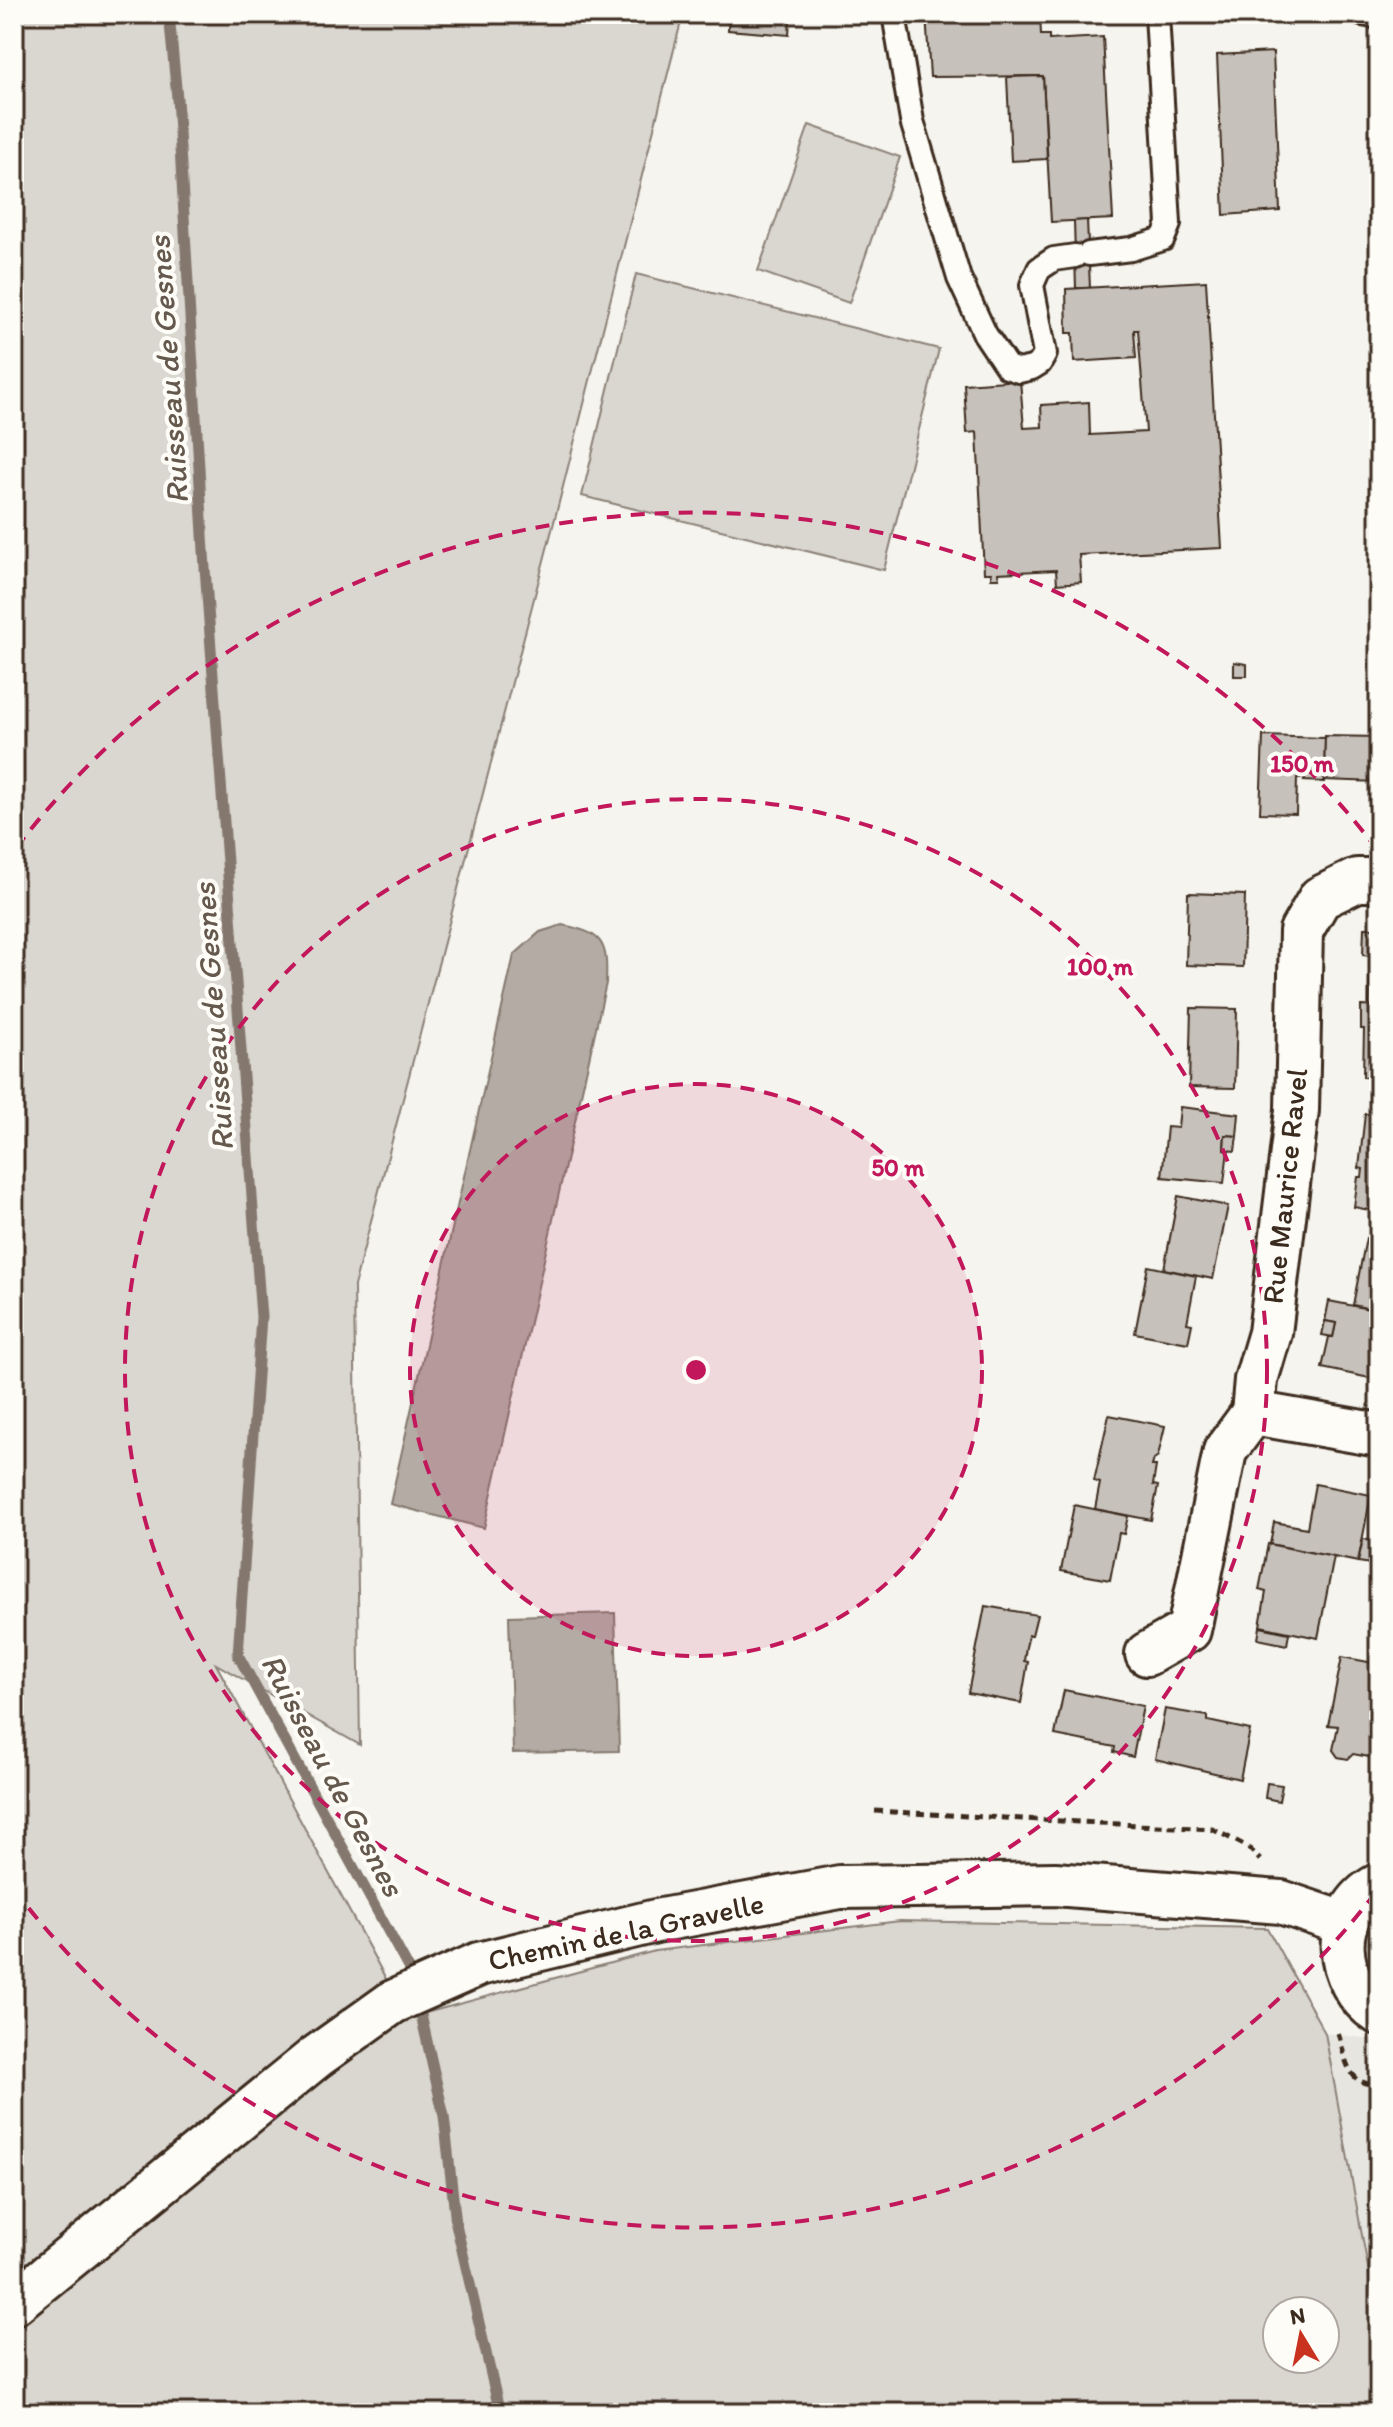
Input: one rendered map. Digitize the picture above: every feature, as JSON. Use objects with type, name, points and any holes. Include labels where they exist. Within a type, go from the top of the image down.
[{"type":"street","name":"Rue Maurice Ravel","points":[[1253,1413],[1256,1380],[1270,1333],[1297,1110],[1301,931],[1320,898],[1357,880],[1379,880]]},
{"type":"street","points":[[1147,1654],[1189,1630],[1225,1451],[1253,1413],[1379,1435]]},
{"type":"street","name":"Chemin de la Gravelle","points":[[14,2303],[316,2057],[393,2002],[479,1964],[656,1921],[840,1887],[1055,1884],[1281,1902],[1346,1924]]},
{"type":"street","points":[[1379,1885],[1357,1904],[1346,1924],[1342,1946],[1344,1968],[1353,1988],[1367,2005],[1379,2013]]},
{"type":"lane","points":[[894,14],[912,121],[959,278],[985,334],[1007,367],[1019,371],[1040,363],[1045,354],[1032,285],[1039,269],[1054,259],[1131,249],[1163,239],[1169,224],[1157,14]]},
{"type":"lane","points":[[1362,14],[1379,17]]},
{"type":"path","points":[[875,1811],[1212,1829],[1248,1847],[1269,1870],[1281,1902]]},
{"type":"shaded area","points":[[14,14],[683,14],[354,1286],[360,1745],[216,1664],[407,2018],[655,1951],[900,1921],[1267,1928],[1325,2033],[1379,2328],[1379,2413],[14,2413]]},
{"type":"shaded area","points":[[809,125],[900,157],[849,303],[758,271]]},
{"type":"shaded area","points":[[636,274],[939,349],[884,570],[582,496]]},
{"type":"shaded area","points":[[562,925],[586,932],[600,942],[606,958],[606,983],[484,1528],[390,1504],[514,955],[540,932]]},
{"type":"shaded area","points":[[615,1613],[619,1751],[513,1753],[509,1616]]},
{"type":"shaded area","points":[[1325,2033],[1379,2040],[1379,2328]]},
{"type":"building","points":[[729,14],[790,18],[789,35],[728,30]]},
{"type":"building","points":[[926,14],[1040,14],[1041,35],[1049,35],[1049,40],[1103,37],[1113,219],[1051,222],[1043,76],[930,77]]},
{"type":"building","points":[[1273,52],[1280,211],[1224,215],[1217,55]]},
{"type":"building","points":[[1043,76],[1047,159],[1011,161],[1007,77]]},
{"type":"building","points":[[1087,220],[1090,288],[1076,288],[1074,221]]},
{"type":"building","points":[[1206,281],[1222,548],[1079,555],[1081,582],[1057,584],[1056,570],[998,573],[999,578],[991,578],[991,573],[984,573],[977,432],[967,433],[964,384],[1020,380],[1024,428],[1042,427],[1041,405],[1089,402],[1090,435],[1146,432],[1138,330],[1134,330],[1136,358],[1074,362],[1073,333],[1067,333],[1066,289]]},
{"type":"building","points":[[1234,662],[1247,664],[1247,676],[1234,676]]},
{"type":"building","points":[[1263,736],[1325,738],[1324,782],[1297,778],[1296,814],[1260,813]]},
{"type":"building","points":[[1325,736],[1379,737],[1379,782],[1324,780]]},
{"type":"building","points":[[1188,893],[1245,895],[1243,967],[1186,965]]},
{"type":"building","points":[[1364,928],[1379,928],[1379,1007],[1369,1007],[1371,956],[1363,955]]},
{"type":"building","points":[[1361,1006],[1379,1007],[1379,1078],[1363,1077]]},
{"type":"building","points":[[1191,1008],[1237,1009],[1235,1088],[1189,1087]]},
{"type":"building","points":[[1180,1107],[1239,1114],[1237,1136],[1225,1135],[1224,1150],[1228,1150],[1224,1183],[1162,1177],[1167,1127],[1178,1128]]},
{"type":"building","points":[[1365,1114],[1379,1114],[1379,1212],[1354,1207],[1358,1177],[1362,1177],[1363,1169],[1359,1168]]},
{"type":"building","points":[[1225,1135],[1237,1136],[1235,1151],[1224,1150]]},
{"type":"building","points":[[1178,1196],[1228,1206],[1213,1279],[1164,1269]]},
{"type":"building","points":[[1366,1238],[1379,1240],[1379,1311],[1353,1305]]},
{"type":"building","points":[[1148,1266],[1196,1276],[1187,1323],[1192,1324],[1188,1343],[1135,1333]]},
{"type":"building","points":[[1329,1301],[1379,1311],[1379,1380],[1322,1368],[1329,1337],[1333,1337],[1336,1323],[1325,1321]]},
{"type":"building","points":[[1325,1321],[1336,1323],[1333,1337],[1322,1335]]},
{"type":"building","points":[[1109,1415],[1165,1426],[1158,1456],[1152,1466],[1156,1466],[1153,1485],[1158,1486],[1151,1520],[1095,1509],[1100,1483],[1094,1481]]},
{"type":"building","points":[[1315,1484],[1371,1495],[1358,1562],[1270,1544],[1274,1522],[1307,1528]]},
{"type":"building","points":[[1074,1505],[1128,1516],[1124,1534],[1119,1533],[1110,1580],[1061,1571]]},
{"type":"building","points":[[1363,1539],[1375,1541],[1371,1564],[1358,1562]]},
{"type":"building","points":[[1268,1544],[1334,1557],[1318,1638],[1260,1626],[1266,1592],[1259,1590]]},
{"type":"building","points":[[985,1606],[1037,1615],[1026,1647],[1024,1661],[1028,1662],[1021,1703],[968,1693]]},
{"type":"building","points":[[1260,1627],[1289,1633],[1287,1645],[1258,1639]]},
{"type":"building","points":[[1342,1657],[1379,1664],[1379,1736],[1375,1758],[1353,1754],[1348,1759],[1338,1757],[1333,1750],[1338,1726],[1328,1725]]},
{"type":"building","points":[[1064,1690],[1143,1706],[1133,1757],[1114,1752],[1115,1747],[1055,1735]]},
{"type":"building","points":[[1165,1709],[1208,1716],[1208,1721],[1250,1730],[1240,1779],[1155,1759]]},
{"type":"building","points":[[1267,1783],[1282,1785],[1279,1801],[1265,1798]]},
{"type":"waterway","name":"Ruisseau de Gesnes","points":[[169,14],[177,98],[205,568],[261,1317],[238,1655],[411,1973]]},
{"type":"waterway","name":"Ruisseau de Gesnes","points":[[419,2006],[444,2116],[456,2224],[500,2413]]}]
